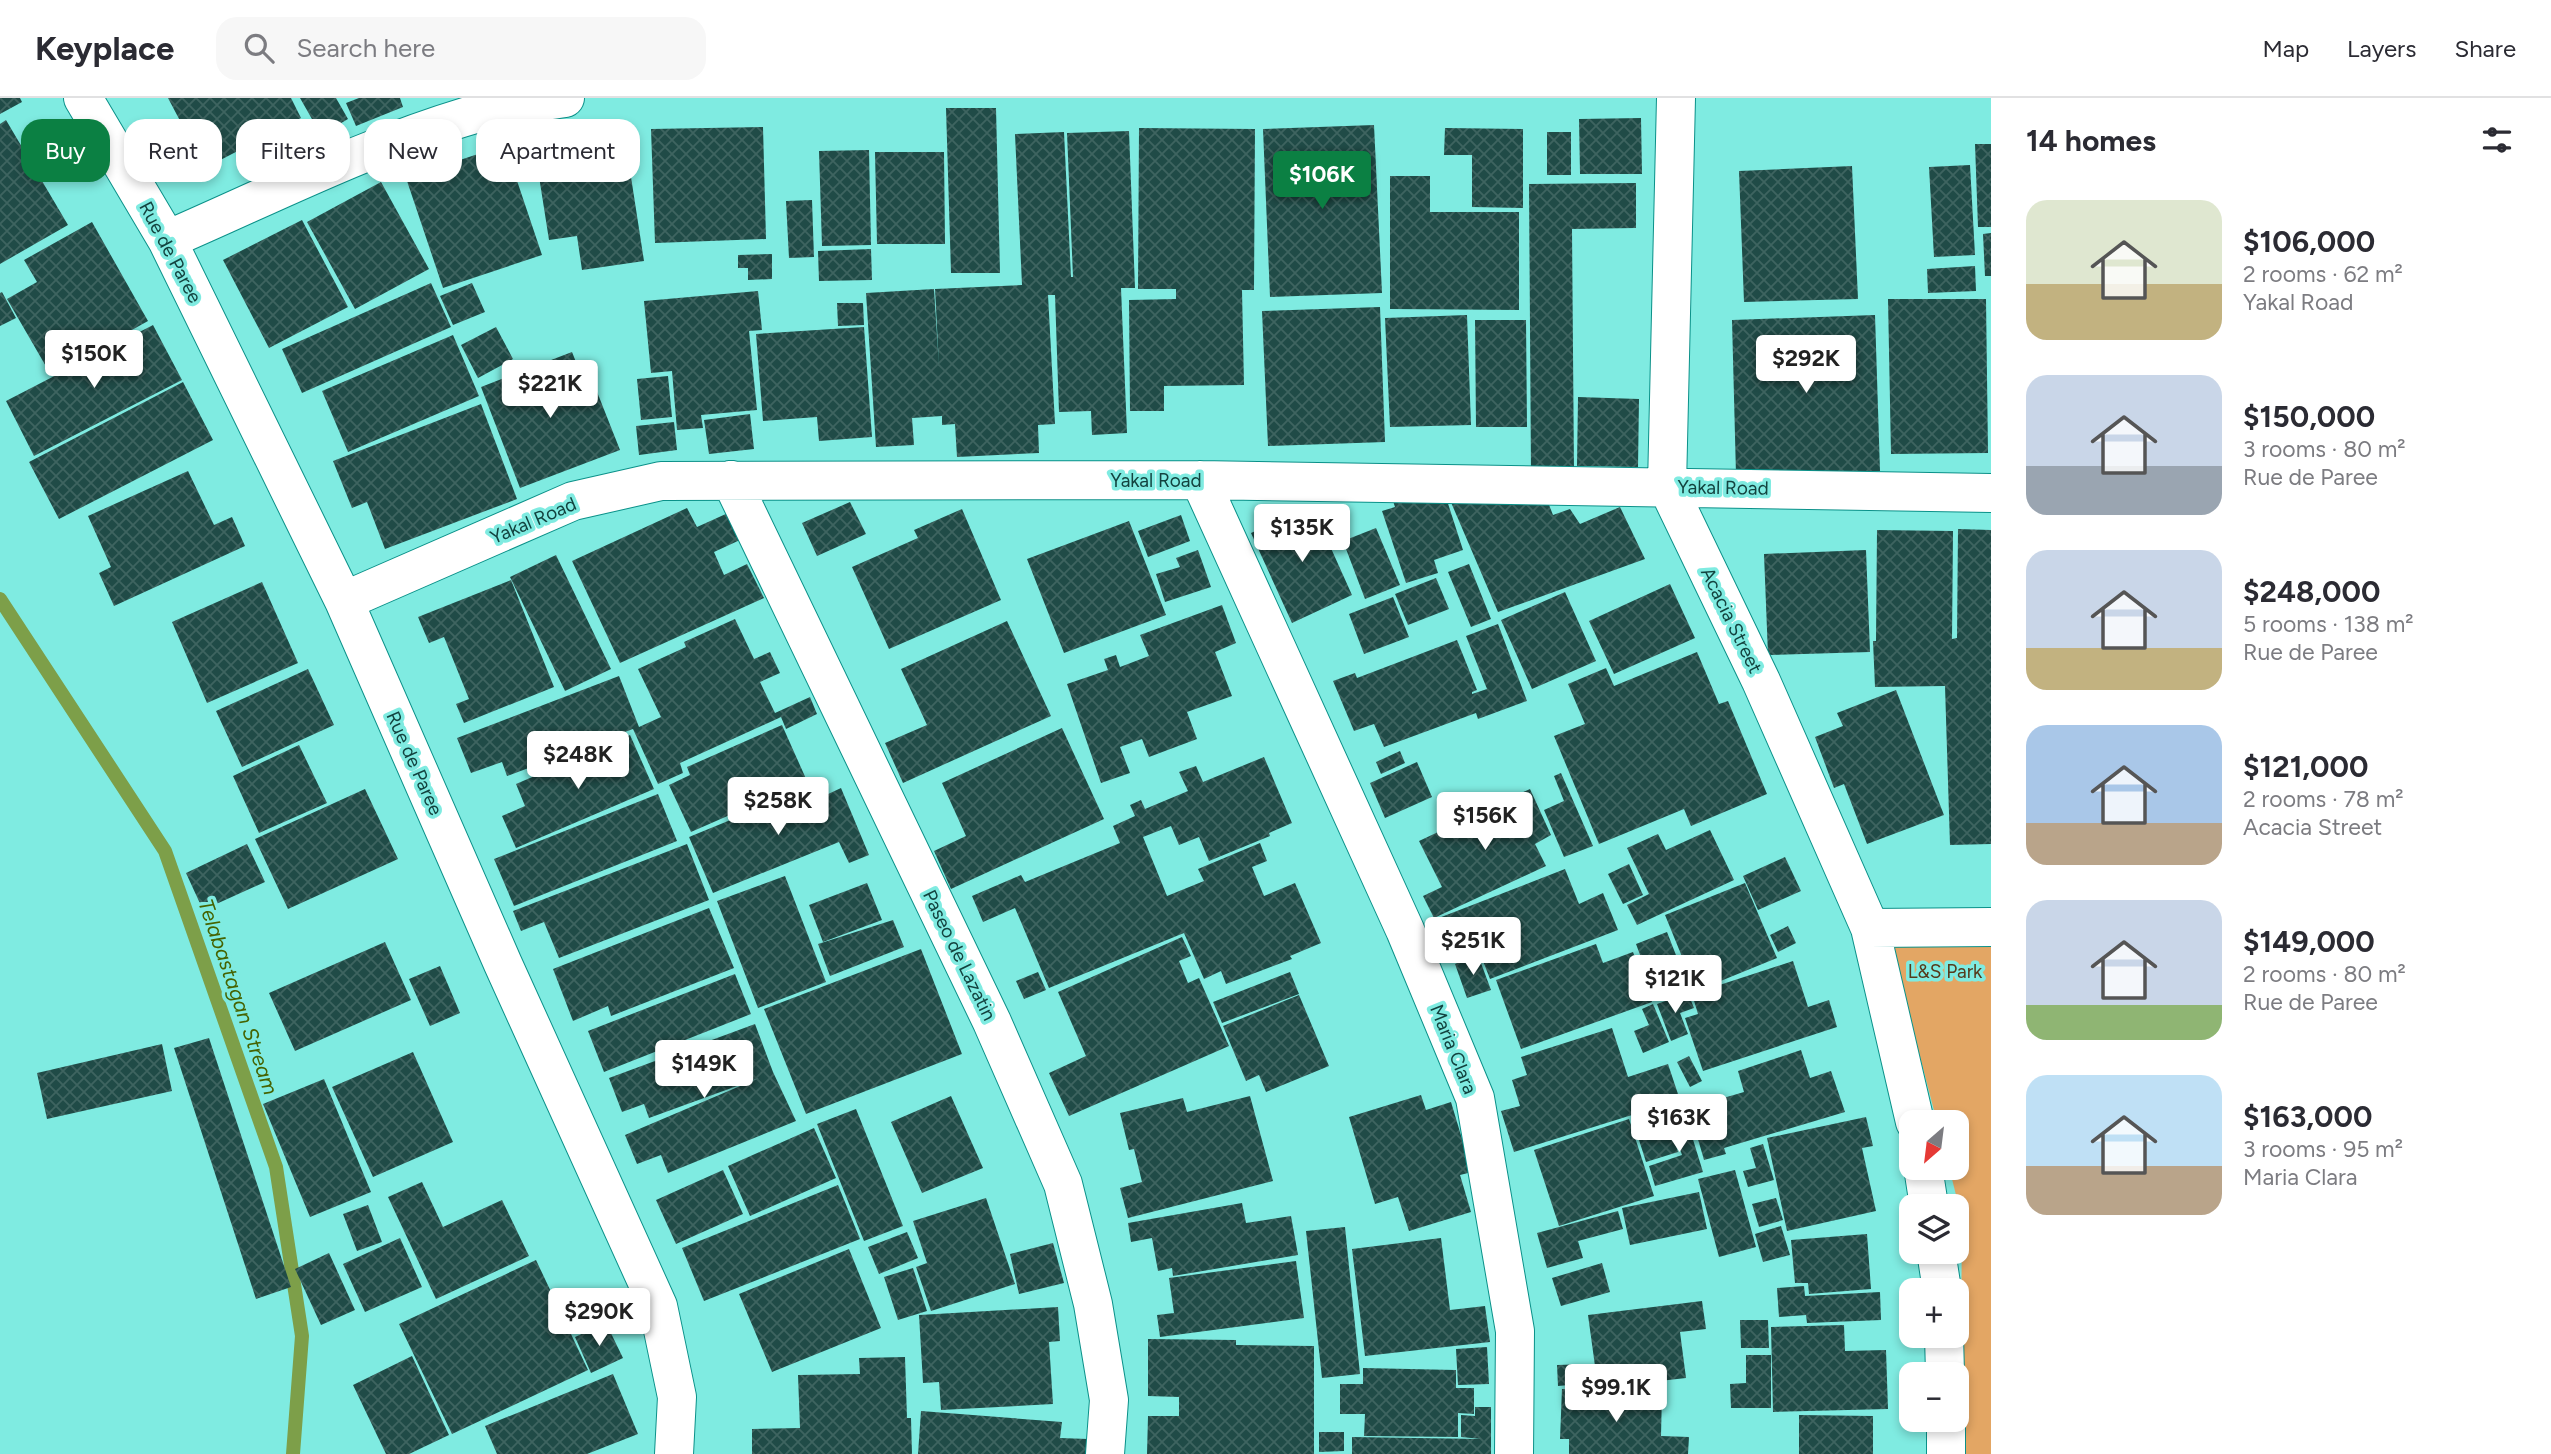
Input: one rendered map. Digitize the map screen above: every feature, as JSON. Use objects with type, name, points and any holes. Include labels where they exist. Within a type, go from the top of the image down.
[{"type":"street","name":"Rue de Paree","points":[[83,98],[167,240],[344,601],[503,964],[658,1306],[677,1396],[674,1454]]},
{"type":"street","points":[[167,240],[369,149],[477,113],[565,98]]},
{"type":"street","name":"Acacia Street","points":[[1676,98],[1667,486],[1761,681],[1870,928],[1912,1110]]},
{"type":"street","name":"Yakal Road","points":[[344,601],[573,501],[661,481],[1200,480],[1991,493]]},
{"type":"street","name":"Maria Clara","points":[[1200,480],[1405,930],[1475,1098],[1515,1331],[1514,1454]]},
{"type":"street","name":"Paseo de Lazatin","points":[[731,481],[992,1022],[1063,1184],[1093,1304],[1107,1386],[1109,1400],[1105,1454]]},
{"type":"street","points":[[1870,928],[1991,927]]},
{"type":"street","points":[[1946,1432],[1946,1454]]},
{"type":"green space","name":"L&S Park","points":[[1991,924],[1991,1454],[1960,1454],[1960,1432],[1969,1432],[1969,1362],[1961,1362],[1961,1348],[1969,1348],[1969,1278],[1961,1278],[1962,1264],[1969,1264],[1969,1194],[1956,1194],[1952,1180],[1969,1180],[1969,1110],[1934,1110],[1886,926]]},
{"type":"building","points":[[0,98],[20,98],[22,102],[0,114]]},
{"type":"building","points":[[168,98],[291,98],[301,118],[236,119],[236,152],[222,159],[222,119],[179,119]]},
{"type":"building","points":[[300,98],[336,98],[348,119],[312,119]]},
{"type":"building","points":[[359,98],[400,98],[403,107],[373,119],[364,119],[364,123],[356,126],[346,103]]},
{"type":"building","points":[[946,108],[996,108],[1000,273],[951,273]]},
{"type":"building","points":[[1641,118],[1642,174],[1580,174],[1579,119]]},
{"type":"building","points":[[6,120],[21,145],[21,182],[43,182],[68,225],[0,264],[0,124]]},
{"type":"building","points":[[1374,125],[1382,293],[1270,297],[1263,129]]},
{"type":"building","points":[[763,127],[766,239],[655,243],[651,129]]},
{"type":"building","points":[[1139,128],[1255,129],[1254,290],[1242,290],[1244,385],[1164,386],[1164,411],[1130,411],[1129,300],[1176,299],[1176,289],[1138,289]]},
{"type":"building","points":[[1445,128],[1523,129],[1523,208],[1472,207],[1472,155],[1444,155]]},
{"type":"building","points":[[1129,131],[1135,288],[1121,288],[1127,433],[1092,435],[1091,411],[1059,412],[1055,295],[1048,295],[1055,424],[1038,425],[1039,453],[957,457],[955,424],[942,425],[942,416],[912,418],[914,445],[876,447],[866,293],[934,289],[939,366],[935,289],[1022,285],[1015,134],[1064,132],[1073,277],[1067,133]]},
{"type":"building","points":[[1547,132],[1571,132],[1571,175],[1547,175]]},
{"type":"building","points":[[1975,144],[1991,144],[1991,227],[1978,227]]},
{"type":"building","points":[[869,150],[871,245],[822,246],[819,151]]},
{"type":"building","points":[[875,152],[944,152],[945,244],[877,244]]},
{"type":"building","points":[[476,155],[476,182],[517,182],[542,255],[443,288],[407,182],[462,182],[462,159]]},
{"type":"building","points":[[1970,165],[1975,255],[1934,257],[1929,167]]},
{"type":"building","points":[[1852,166],[1858,299],[1744,302],[1739,171]]},
{"type":"building","points":[[1390,176],[1430,176],[1430,212],[1519,212],[1519,310],[1390,309]]},
{"type":"building","points":[[381,182],[429,269],[355,309],[307,222]]},
{"type":"building","points":[[540,182],[632,182],[644,261],[582,270],[577,236],[549,240]]},
{"type":"building","points":[[1636,183],[1636,228],[1572,229],[1574,473],[1531,473],[1529,184]]},
{"type":"building","points":[[812,200],[814,257],[789,258],[786,201]]},
{"type":"building","points":[[302,220],[348,307],[269,348],[223,260]]},
{"type":"building","points":[[92,222],[148,321],[51,375],[7,299],[37,282],[24,260]]},
{"type":"building","points":[[1991,233],[1991,276],[1985,276],[1983,234]]},
{"type":"building","points":[[871,249],[872,280],[819,281],[818,251]]},
{"type":"building","points":[[772,254],[772,279],[748,280],[748,268],[738,268],[738,255]]},
{"type":"building","points":[[1975,266],[1976,291],[1928,293],[1927,269]]},
{"type":"building","points":[[431,283],[451,327],[302,393],[282,349]]},
{"type":"building","points":[[472,283],[485,312],[453,325],[440,296]]},
{"type":"building","points":[[758,291],[762,330],[749,331],[757,410],[701,415],[703,428],[677,430],[672,371],[651,373],[644,301]]},
{"type":"building","points":[[2,292],[16,318],[0,326],[0,293]]},
{"type":"building","points":[[1888,299],[1986,299],[1988,453],[1891,454]]},
{"type":"building","points":[[837,303],[863,303],[864,325],[838,326]]},
{"type":"building","points":[[1380,307],[1385,442],[1268,446],[1262,311]]},
{"type":"building","points":[[1467,315],[1471,425],[1390,427],[1385,318]]},
{"type":"building","points":[[1875,315],[1880,471],[1736,475],[1732,320]]},
{"type":"building","points":[[1475,320],[1526,320],[1527,427],[1476,427]]},
{"type":"building","points":[[153,325],[182,380],[34,456],[6,401]]},
{"type":"building","points":[[496,327],[513,359],[478,378],[461,345]]},
{"type":"building","points":[[864,327],[872,437],[819,441],[817,417],[763,421],[756,334]]},
{"type":"building","points":[[453,335],[479,396],[348,452],[322,391]]},
{"type":"building","points":[[572,352],[582,377],[590,374],[620,450],[520,488],[481,387]]},
{"type":"building","points":[[668,376],[672,417],[641,420],[637,379]]},
{"type":"building","points":[[183,382],[213,440],[59,519],[29,462]]},
{"type":"building","points":[[1578,397],[1639,399],[1638,467],[1577,466]]},
{"type":"building","points":[[481,404],[517,499],[385,549],[367,502],[352,508],[333,461]]},
{"type":"building","points":[[750,414],[754,449],[709,454],[704,420]]},
{"type":"building","points":[[674,422],[677,450],[639,455],[636,426]]},
{"type":"building","points":[[188,471],[214,525],[232,517],[245,546],[114,606],[99,573],[111,567],[88,516]]},
{"type":"building","points":[[1442,485],[1463,550],[1434,560],[1438,573],[1406,583],[1382,511],[1395,507],[1393,501]]},
{"type":"building","points":[[1544,492],[1553,515],[1570,509],[1580,524],[1620,507],[1645,559],[1498,612],[1447,493]]},
{"type":"building","points":[[850,502],[866,534],[817,556],[802,523]]},
{"type":"building","points":[[1312,506],[1352,595],[1292,623],[1251,533]]},
{"type":"building","points":[[687,508],[697,527],[728,513],[740,540],[714,552],[724,575],[747,564],[764,598],[620,663],[572,561]]},
{"type":"building","points":[[962,509],[1001,600],[889,649],[852,567],[918,538],[914,530]]},
{"type":"building","points":[[1181,515],[1190,541],[1148,557],[1138,531]]},
{"type":"building","points":[[1129,521],[1166,615],[1064,653],[1027,559]]},
{"type":"building","points":[[1376,528],[1400,585],[1365,599],[1343,541]]},
{"type":"building","points":[[1958,529],[1991,530],[1991,844],[1950,845],[1945,686],[1875,687],[1873,641],[1876,641],[1877,530],[1953,531],[1952,639],[1957,638]]},
{"type":"building","points":[[1198,550],[1211,587],[1165,602],[1156,574],[1180,567],[1176,558]]},
{"type":"building","points":[[1866,550],[1870,652],[1768,655],[1764,554]]},
{"type":"building","points":[[556,555],[611,669],[565,691],[510,577]]},
{"type":"building","points":[[1469,564],[1491,619],[1471,627],[1448,572]]},
{"type":"building","points":[[1436,578],[1449,609],[1408,625],[1395,594]]},
{"type":"building","points":[[511,580],[554,687],[464,723],[456,704],[469,699],[444,637],[429,643],[418,617]]},
{"type":"building","points":[[262,582],[298,663],[207,703],[172,622]]},
{"type":"building","points":[[1670,584],[1695,638],[1614,674],[1589,621]]},
{"type":"building","points":[[1565,592],[1596,661],[1532,689],[1501,620]]},
{"type":"building","points":[[1393,597],[1409,637],[1364,654],[1349,614]]},
{"type":"building","points":[[1222,605],[1236,643],[1215,652],[1232,696],[1187,712],[1197,739],[1149,757],[1142,739],[1120,747],[1130,773],[1101,783],[1067,684],[1108,670],[1104,659],[1116,655],[1120,667],[1149,656],[1140,635]]},
{"type":"building","points":[[735,619],[754,659],[770,652],[780,673],[760,682],[775,713],[810,697],[817,714],[786,729],[781,717],[680,763],[683,773],[658,784],[633,729],[507,776],[502,762],[471,773],[457,738],[619,676],[639,727],[661,717],[638,669],[686,647],[684,642]]},
{"type":"building","points":[[1007,621],[1051,716],[903,783],[885,743],[927,725],[901,669]]},
{"type":"building","points":[[1498,624],[1527,701],[1478,719],[1476,713],[1384,747],[1374,724],[1354,731],[1333,681],[1355,673],[1357,678],[1457,640],[1477,690],[1472,694],[1487,689],[1466,636]]},
{"type":"building","points":[[1697,652],[1719,704],[1728,701],[1767,794],[1691,826],[1684,809],[1599,844],[1554,736],[1585,724],[1568,684],[1606,668],[1614,686]]},
{"type":"building","points":[[308,669],[334,725],[242,767],[216,711]]},
{"type":"building","points":[[1896,690],[1944,815],[1867,844],[1844,784],[1834,788],[1815,737],[1843,726],[1837,713]]},
{"type":"building","points":[[782,725],[807,781],[691,832],[669,785],[690,775],[687,767]]},
{"type":"building","points":[[1062,728],[1104,819],[951,889],[934,851],[966,836],[942,783]]},
{"type":"building","points":[[630,735],[654,789],[516,848],[502,816],[525,806],[516,784]]},
{"type":"building","points":[[299,745],[327,803],[259,833],[233,776]]},
{"type":"building","points":[[1400,751],[1405,763],[1381,774],[1376,762]]},
{"type":"building","points":[[1264,757],[1292,823],[1269,833],[1270,836],[1209,861],[1199,837],[1179,845],[1171,826],[1143,837],[1167,896],[1204,881],[1198,869],[1260,843],[1267,861],[1252,867],[1264,896],[1295,883],[1321,943],[1290,956],[1292,959],[1226,984],[1221,971],[1204,979],[1184,933],[1049,988],[1015,908],[983,922],[972,896],[1021,875],[1025,882],[1120,843],[1113,826],[1135,816],[1130,805],[1141,800],[1145,809],[1188,791],[1179,772],[1196,766],[1203,782]]},
{"type":"building","points":[[1417,762],[1432,797],[1385,818],[1370,783]]},
{"type":"building","points":[[1561,773],[1593,846],[1564,857],[1544,810],[1564,801],[1554,776]]},
{"type":"building","points":[[821,783],[826,795],[841,788],[869,855],[849,863],[839,842],[713,893],[689,837]]},
{"type":"building","points":[[365,789],[398,859],[288,909],[255,839]]},
{"type":"building","points":[[1530,789],[1551,835],[1535,844],[1546,866],[1434,918],[1423,896],[1442,887],[1419,841]]},
{"type":"building","points":[[658,794],[677,841],[514,906],[494,859]]},
{"type":"building","points":[[1710,830],[1734,880],[1637,925],[1627,905],[1649,894],[1627,848],[1658,834],[1666,850]]},
{"type":"building","points":[[247,844],[265,882],[203,910],[186,873]]},
{"type":"building","points":[[687,844],[709,900],[559,958],[544,922],[521,931],[513,911]]},
{"type":"building","points":[[1785,857],[1801,891],[1758,910],[1743,876]]},
{"type":"building","points":[[1629,864],[1643,895],[1623,904],[1608,874]]},
{"type":"building","points":[[1565,869],[1579,904],[1603,893],[1618,930],[1490,979],[1478,948],[1446,960],[1431,921]]},
{"type":"building","points":[[785,876],[826,982],[758,1008],[717,901]]},
{"type":"building","points":[[867,883],[882,920],[823,942],[809,905]]},
{"type":"building","points":[[1745,883],[1777,958],[1696,991],[1665,915]]},
{"type":"building","points":[[709,908],[734,968],[611,1016],[608,1006],[573,1021],[553,969]]},
{"type":"building","points":[[893,920],[904,947],[830,976],[818,944]]},
{"type":"building","points":[[1788,926],[1796,943],[1778,952],[1770,935]]},
{"type":"building","points":[[1667,932],[1688,986],[1656,998],[1636,944]]},
{"type":"building","points":[[1182,937],[1191,956],[1179,961],[1188,983],[1199,978],[1229,1046],[1069,1116],[1049,1073],[1086,1056],[1058,992]]},
{"type":"building","points":[[385,942],[411,1000],[295,1051],[269,993]]},
{"type":"building","points":[[1596,944],[1603,963],[1633,952],[1652,1002],[1521,1049],[1496,980]]},
{"type":"building","points":[[921,949],[962,1054],[806,1114],[764,1009]]},
{"type":"building","points":[[1478,955],[1491,990],[1467,998],[1455,964]]},
{"type":"building","points":[[1793,961],[1808,1007],[1829,1000],[1837,1027],[1703,1071],[1685,1018],[1698,1014],[1692,994]]},
{"type":"building","points":[[440,966],[460,1013],[430,1026],[409,979]]},
{"type":"building","points":[[1038,972],[1046,990],[1024,999],[1016,981]]},
{"type":"building","points":[[1290,972],[1299,994],[1222,1023],[1213,1002]]},
{"type":"building","points":[[735,974],[751,1014],[604,1072],[588,1031]]},
{"type":"building","points":[[1688,993],[1694,1008],[1680,1013],[1688,1034],[1671,1041],[1657,1004]]},
{"type":"building","points":[[1299,995],[1329,1066],[1266,1092],[1259,1075],[1246,1081],[1223,1026]]},
{"type":"building","points":[[1653,1004],[1669,1042],[1643,1053],[1634,1031],[1649,1025],[1642,1009]]},
{"type":"building","points":[[755,1024],[773,1072],[796,1121],[668,1173],[661,1155],[637,1164],[625,1135],[759,1078],[649,1118],[644,1104],[622,1112],[609,1078]]},
{"type":"building","points":[[1612,1028],[1628,1077],[1668,1064],[1680,1100],[1514,1152],[1501,1111],[1520,1106],[1512,1080],[1527,1075],[1521,1057]]},
{"type":"building","points":[[209,1038],[291,1287],[256,1299],[174,1048]]},
{"type":"building","points":[[162,1044],[172,1091],[47,1119],[37,1073]]},
{"type":"building","points":[[1801,1050],[1810,1078],[1831,1071],[1845,1112],[1724,1148],[1726,1154],[1704,1160],[1689,1108],[1744,1092],[1738,1071]]},
{"type":"building","points":[[413,1052],[453,1142],[373,1177],[332,1087]]},
{"type":"building","points":[[1689,1056],[1702,1081],[1690,1087],[1677,1062]]},
{"type":"building","points":[[324,1079],[371,1192],[310,1217],[263,1104]]},
{"type":"building","points":[[1421,1095],[1426,1110],[1451,1102],[1472,1172],[1460,1175],[1471,1212],[1409,1231],[1398,1197],[1375,1204],[1349,1117]]},
{"type":"building","points":[[951,1096],[983,1168],[922,1193],[891,1122]]},
{"type":"building","points":[[1250,1096],[1273,1181],[1128,1218],[1120,1188],[1142,1182],[1134,1149],[1129,1150],[1120,1113],[1183,1098],[1187,1112]]},
{"type":"building","points":[[1683,1107],[1703,1172],[1655,1186],[1649,1166],[1682,1155],[1668,1112]]},
{"type":"building","points":[[856,1109],[903,1226],[864,1241],[817,1124]]},
{"type":"building","points":[[1665,1111],[1678,1152],[1646,1162],[1633,1121]]},
{"type":"building","points":[[1866,1117],[1873,1146],[1862,1148],[1876,1211],[1787,1231],[1767,1138]]},
{"type":"building","points":[[1629,1119],[1654,1196],[1559,1226],[1534,1150]]},
{"type":"building","points":[[814,1128],[836,1178],[750,1216],[728,1166]]},
{"type":"building","points":[[1763,1144],[1774,1180],[1748,1187],[1743,1171],[1756,1168],[1750,1148]]},
{"type":"building","points":[[723,1170],[743,1214],[676,1244],[656,1200]]},
{"type":"building","points":[[1735,1170],[1756,1247],[1719,1257],[1698,1179]]},
{"type":"building","points":[[422,1182],[443,1227],[502,1200],[529,1256],[436,1299],[388,1197]]},
{"type":"building","points":[[838,1185],[860,1239],[704,1301],[682,1248]]},
{"type":"building","points":[[1699,1192],[1707,1229],[1630,1245],[1622,1208]]},
{"type":"building","points":[[986,1198],[1015,1284],[931,1311],[916,1267],[927,1263],[913,1221]]},
{"type":"building","points":[[1776,1198],[1783,1220],[1759,1227],[1752,1204]]},
{"type":"building","points":[[1242,1203],[1246,1223],[1291,1216],[1298,1255],[1173,1276],[1172,1268],[1158,1271],[1152,1238],[1131,1242],[1128,1223]]},
{"type":"building","points":[[368,1205],[382,1242],[357,1251],[343,1214]]},
{"type":"building","points":[[1618,1211],[1623,1229],[1578,1241],[1583,1258],[1547,1268],[1537,1233]]},
{"type":"building","points":[[1781,1226],[1790,1255],[1763,1262],[1755,1234]]},
{"type":"building","points":[[1345,1227],[1360,1374],[1322,1378],[1306,1231]]},
{"type":"building","points":[[907,1232],[918,1258],[879,1274],[868,1247]]},
{"type":"building","points":[[1867,1234],[1871,1289],[1809,1294],[1808,1283],[1795,1283],[1791,1240]]},
{"type":"building","points":[[400,1238],[422,1287],[365,1312],[343,1264]]},
{"type":"building","points":[[1441,1238],[1450,1310],[1485,1306],[1490,1342],[1365,1356],[1352,1249]]},
{"type":"building","points":[[1053,1243],[1064,1283],[1019,1294],[1010,1254]]},
{"type":"building","points":[[849,1249],[881,1328],[772,1372],[739,1294]]},
{"type":"building","points":[[329,1253],[355,1310],[321,1325],[295,1269]]},
{"type":"building","points":[[536,1260],[588,1370],[452,1434],[399,1324]]},
{"type":"building","points":[[1296,1261],[1304,1318],[1160,1337],[1157,1315],[1174,1313],[1169,1278]]},
{"type":"building","points":[[1602,1263],[1610,1292],[1561,1306],[1552,1278]]},
{"type":"building","points":[[913,1268],[927,1311],[898,1320],[884,1277]]},
{"type":"building","points":[[1804,1286],[1805,1296],[1880,1292],[1881,1320],[1807,1323],[1806,1315],[1779,1317],[1777,1288]]},
{"type":"building","points":[[1702,1301],[1706,1329],[1680,1332],[1686,1378],[1598,1388],[1588,1315]]},
{"type":"building","points":[[1058,1307],[1060,1341],[1049,1342],[1053,1404],[941,1410],[939,1382],[923,1383],[919,1315]]},
{"type":"building","points":[[1740,1320],[1768,1320],[1769,1348],[1741,1348]]},
{"type":"building","points":[[606,1323],[623,1358],[591,1373],[575,1337]]},
{"type":"building","points":[[1844,1325],[1845,1351],[1886,1350],[1888,1409],[1773,1412],[1771,1327]]},
{"type":"building","points":[[1148,1339],[1236,1340],[1236,1345],[1314,1346],[1314,1454],[1147,1454],[1148,1416],[1179,1416],[1179,1397],[1148,1396]]},
{"type":"building","points":[[1487,1347],[1489,1384],[1458,1385],[1456,1349]]},
{"type":"building","points":[[1746,1355],[1771,1355],[1771,1408],[1731,1408],[1730,1384],[1746,1383]]},
{"type":"building","points":[[412,1356],[449,1435],[409,1454],[386,1454],[353,1385]]},
{"type":"building","points":[[905,1357],[907,1418],[911,1418],[912,1454],[752,1454],[752,1429],[800,1428],[798,1375],[860,1374],[859,1358]]},
{"type":"building","points":[[1589,1364],[1591,1383],[1558,1386],[1557,1365]]},
{"type":"building","points":[[1363,1368],[1456,1370],[1456,1388],[1474,1388],[1474,1414],[1458,1413],[1458,1437],[1364,1436],[1365,1414],[1340,1414],[1340,1384],[1363,1384]]},
{"type":"building","points":[[613,1374],[638,1434],[587,1454],[497,1454],[485,1426]]},
{"type":"building","points":[[1562,1389],[1662,1393],[1661,1436],[1689,1437],[1688,1454],[1569,1454],[1569,1439],[1560,1439]]},
{"type":"building","points":[[1475,1407],[1491,1407],[1491,1454],[1352,1454],[1352,1437],[1481,1439],[1461,1437],[1461,1415],[1475,1416]]},
{"type":"building","points":[[921,1411],[1062,1422],[1060,1438],[1088,1439],[1087,1454],[918,1454]]},
{"type":"building","points":[[1799,1415],[1873,1416],[1873,1454],[1799,1454]]},
{"type":"building","points":[[1319,1432],[1344,1432],[1344,1451],[1319,1452]]},
{"type":"waterway","name":"Telabastagan Stream","points":[[0,599],[165,851],[276,1167],[302,1336],[293,1454]]}]
